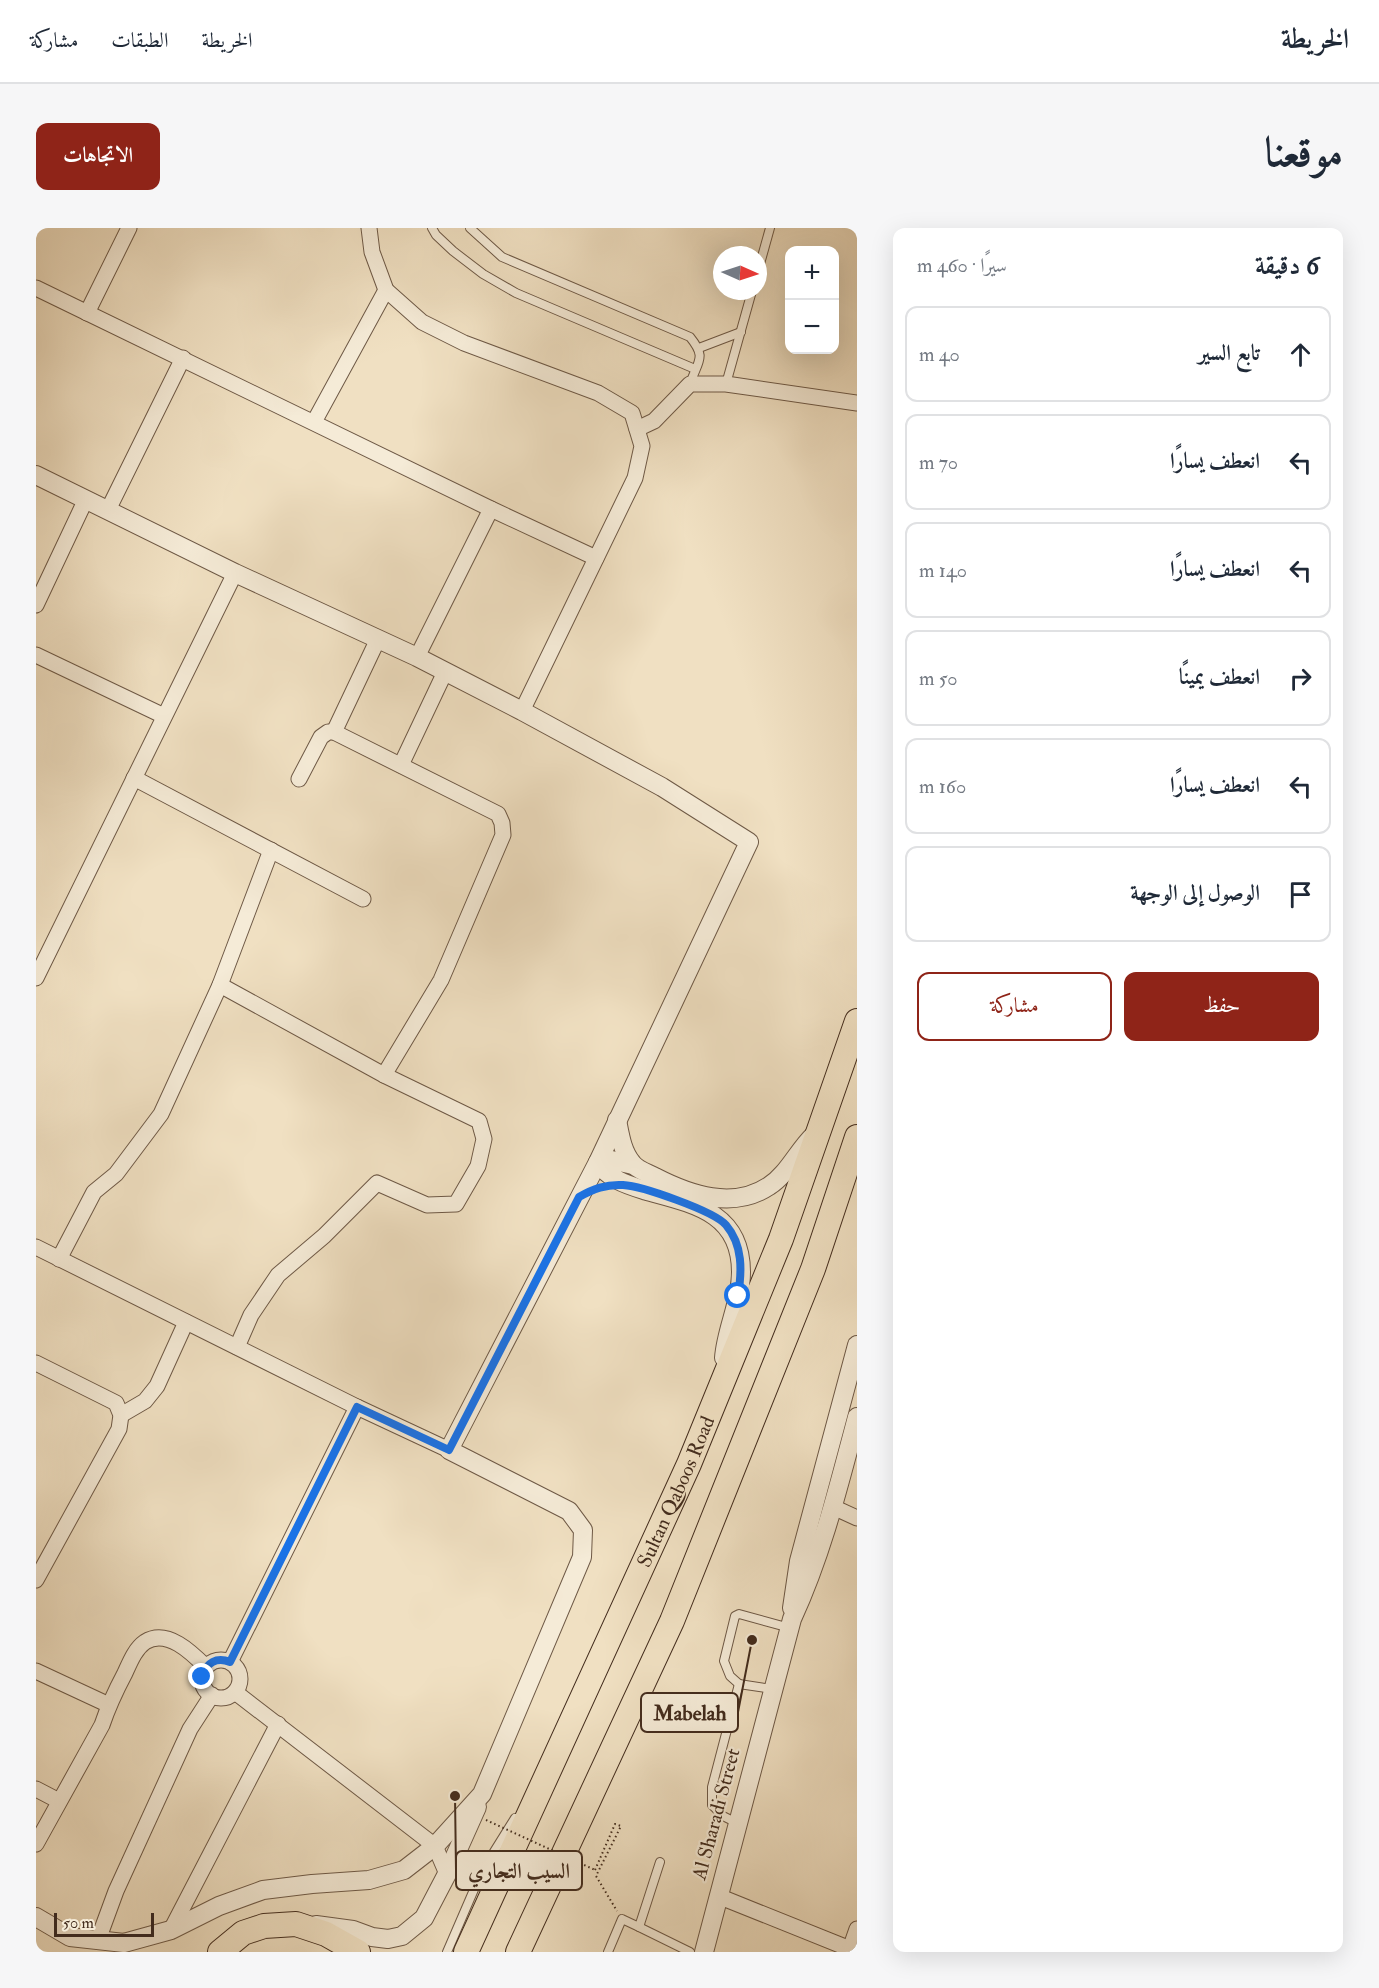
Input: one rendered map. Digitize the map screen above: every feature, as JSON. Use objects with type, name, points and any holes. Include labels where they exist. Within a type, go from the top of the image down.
[{"type":"highway","name":"Sultan Qaboos Road","points":[[466,1952],[688,1464],[723,1381],[781,1239],[857,1022]]},
{"type":"highway","points":[[518,1952],[672,1621],[813,1269],[857,1137]]},
{"type":"highway","points":[[220,1952],[243,1933],[264,1926],[296,1924],[326,1934],[358,1952]]},
{"type":"street","points":[[87,313],[129,228]]},
{"type":"street","points":[[369,228],[372,252],[386,290],[422,322],[464,343],[598,393],[632,413],[642,446],[635,478],[522,711]]},
{"type":"street","points":[[36,288],[596,558]]},
{"type":"street","points":[[314,422],[386,290]]},
{"type":"street","points":[[108,510],[183,358]]},
{"type":"street","points":[[637,429],[654,421],[693,376],[726,384],[857,403]]},
{"type":"street","points":[[36,475],[235,573],[417,657],[522,711],[662,787],[749,842],[598,1162],[449,1450]]},
{"type":"street","points":[[36,605],[86,499]]},
{"type":"street","points":[[417,657],[491,509]]},
{"type":"street","points":[[36,978],[235,573]]},
{"type":"street","points":[[334,732],[378,639]]},
{"type":"street","points":[[36,655],[164,716]]},
{"type":"street","points":[[401,765],[446,672]]},
{"type":"street","points":[[299,780],[321,737],[328,732],[334,732],[498,814],[502,823],[502,835],[441,980],[384,1075]]},
{"type":"street","points":[[134,778],[363,899]]},
{"type":"street","points":[[59,1259],[94,1192],[116,1174],[161,1114],[220,985],[271,850]]},
{"type":"street","points":[[220,985],[384,1075],[479,1120],[484,1139],[478,1166],[456,1204],[427,1205],[377,1184],[324,1236],[278,1275],[251,1315],[237,1347]]},
{"type":"street","points":[[617,1120],[623,1150],[633,1165]]},
{"type":"street","points":[[598,1162],[607,1159],[633,1165],[667,1183],[706,1197],[738,1198],[770,1186],[787,1168],[803,1145],[820,1130]]},
{"type":"street","points":[[598,1162],[603,1170],[624,1185],[706,1210],[727,1226],[736,1242],[741,1274],[725,1352],[723,1381]]},
{"type":"street","points":[[579,1197],[602,1186],[624,1185]]},
{"type":"street","points":[[36,1247],[569,1511],[583,1530],[582,1557],[447,1874],[424,1918],[402,1936],[388,1939],[372,1937],[353,1930],[296,1924]]},
{"type":"street","points":[[121,1414],[145,1401],[157,1386],[186,1322]]},
{"type":"street","name":"Al Sharadi Street","points":[[791,1623],[799,1561],[857,1347]]},
{"type":"street","points":[[36,1363],[116,1403],[121,1414],[119,1429],[36,1580]]},
{"type":"street","points":[[230,1662],[357,1407]]},
{"type":"street","name":"Al Sharadi Street","points":[[704,1952],[772,1689],[791,1623],[810,1579],[833,1507],[857,1417]]},
{"type":"street","points":[[833,1507],[857,1518]]},
{"type":"street","points":[[36,1844],[102,1725],[109,1705],[135,1652],[146,1641],[161,1638],[171,1640],[186,1647],[206,1667]]},
{"type":"street","points":[[218,1660],[230,1662],[236,1666],[240,1679],[235,1692],[220,1698],[212,1695],[202,1682],[206,1667],[218,1660]]},
{"type":"street","points":[[36,1671],[109,1705]]},
{"type":"street","points":[[235,1692],[435,1846],[447,1874]]},
{"type":"street","points":[[98,1940],[116,1891],[190,1729],[212,1695]]},
{"type":"street","points":[[171,1930],[278,1724]]},
{"type":"street","points":[[531,1952],[611,1774],[616,1742]]},
{"type":"street","points":[[36,1789],[59,1801]]},
{"type":"street","points":[[36,1917],[70,1937],[124,1943],[171,1930],[219,1906],[263,1890],[369,1880],[404,1870],[435,1846],[482,1794]]},
{"type":"street","points":[[718,1896],[850,1950],[857,1929]]},
{"type":"lane","points":[[432,228],[453,251],[483,274],[516,293],[693,376],[701,356],[699,348],[690,337],[502,257],[470,228]]},
{"type":"lane","points":[[765,246],[770,228]]},
{"type":"lane","points":[[726,384],[750,300]]},
{"type":"lane","points":[[699,348],[741,332]]},
{"type":"lane","points":[[772,1689],[739,1684],[729,1676],[724,1661],[735,1616],[739,1614],[791,1623]]},
{"type":"lane","points":[[737,1823],[723,1816],[712,1805],[712,1787],[739,1684]]},
{"type":"lane","points":[[447,1952],[482,1871],[516,1817],[545,1778]]},
{"type":"lane","points":[[639,1927],[660,1862]]},
{"type":"lane","points":[[608,1952],[622,1919],[690,1952]]},
{"type":"path","points":[[486,1820],[595,1870],[615,1824],[621,1827],[596,1876],[622,1919]]},
{"type":"place","name":"Mabelah","points":[[752,1640]]},
{"type":"place","name":"السيب التجاري","points":[[455,1796]]},
{"type":"route","points":[[202,1677],[211,1662],[224,1660],[230,1662],[357,1407],[449,1450],[579,1197],[602,1186],[624,1185],[706,1210],[718,1217],[727,1226],[736,1242],[740,1256],[741,1274],[738,1296]]}]
